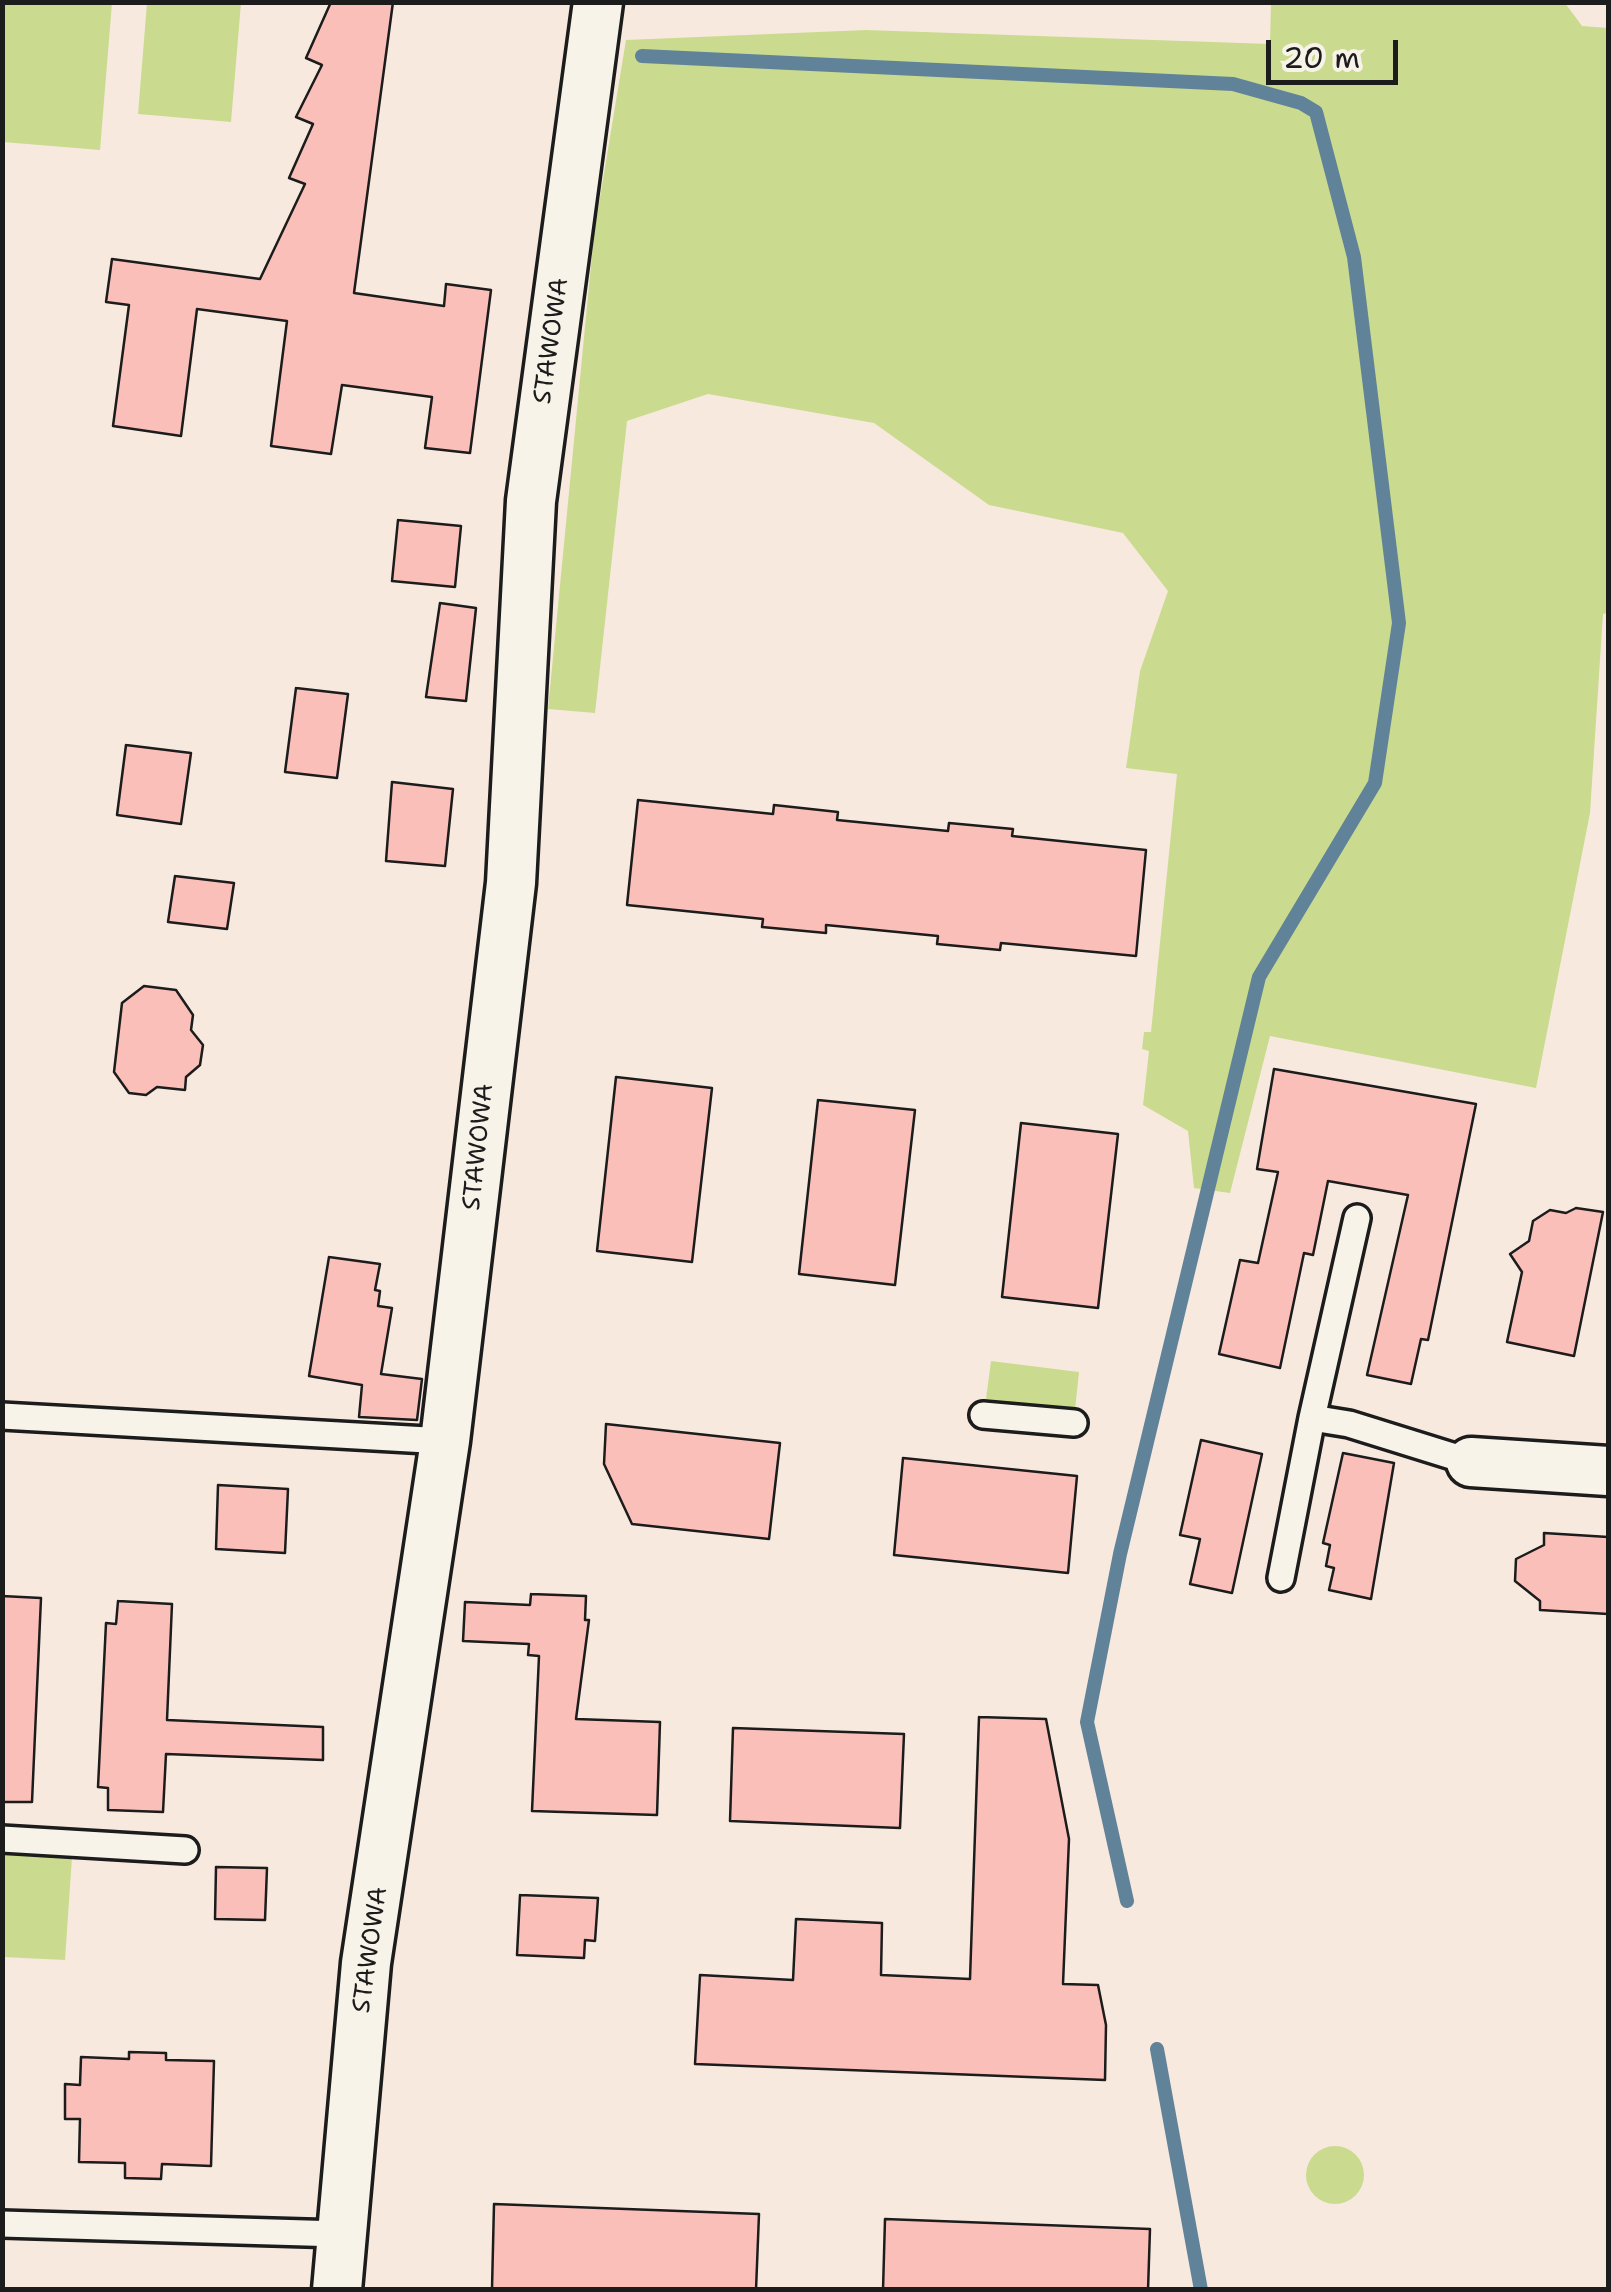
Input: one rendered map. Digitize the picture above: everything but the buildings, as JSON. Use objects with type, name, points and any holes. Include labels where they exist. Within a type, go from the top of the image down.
[{"type":"street","name":"STAWOWA","points":[[337,2290],[366,1962],[446,1441],[512,883],[531,501],[598,2]]},
{"type":"street","points":[[1471,1462],[1608,1472]]},
{"type":"lane","points":[[1282,1578],[1312,1418],[1357,1218]]},
{"type":"lane","points":[[983,1414],[1074,1423]]},
{"type":"lane","points":[[2,1416],[446,1441]]},
{"type":"lane","points":[[1312,1418],[1349,1424],[1471,1462]]},
{"type":"lane","points":[[2,1840],[185,1850]]},
{"type":"lane","points":[[2,2224],[340,2234]]},
{"type":"green space","points":[[1271,2],[1565,3],[1582,26],[1608,28],[1608,613],[1603,614],[1590,813],[1536,1088],[1270,1036],[1230,1193],[1194,1188],[1188,1131],[1143,1105],[1149,1051],[1142,1049],[1144,1032],[1151,1032],[1177,774],[1126,768],[1140,671],[1168,591],[1123,533],[989,505],[874,423],[708,394],[627,421],[595,713],[548,709],[594,234],[626,40],[866,30],[1270,44]]},
{"type":"green space","points":[[2,3],[112,3],[100,150],[3,142]]},
{"type":"green space","points":[[147,3],[241,3],[231,122],[138,114]]},
{"type":"green space","points":[[991,1361],[1079,1372],[1075,1410],[986,1399]]},
{"type":"green space","points":[[3,1854],[72,1857],[65,1960],[3,1957]]},
{"type":"green space","points":[[1335,2146],[1355,2155],[1364,2175],[1355,2195],[1335,2204],[1315,2195],[1306,2175],[1315,2155]]},
{"type":"waterway","points":[[642,56],[1233,84],[1301,103],[1316,112],[1354,257],[1399,623],[1375,783],[1259,977],[1120,1554],[1087,1722],[1127,1901]]},
{"type":"waterway","points":[[1157,2049],[1201,2290]]}]
